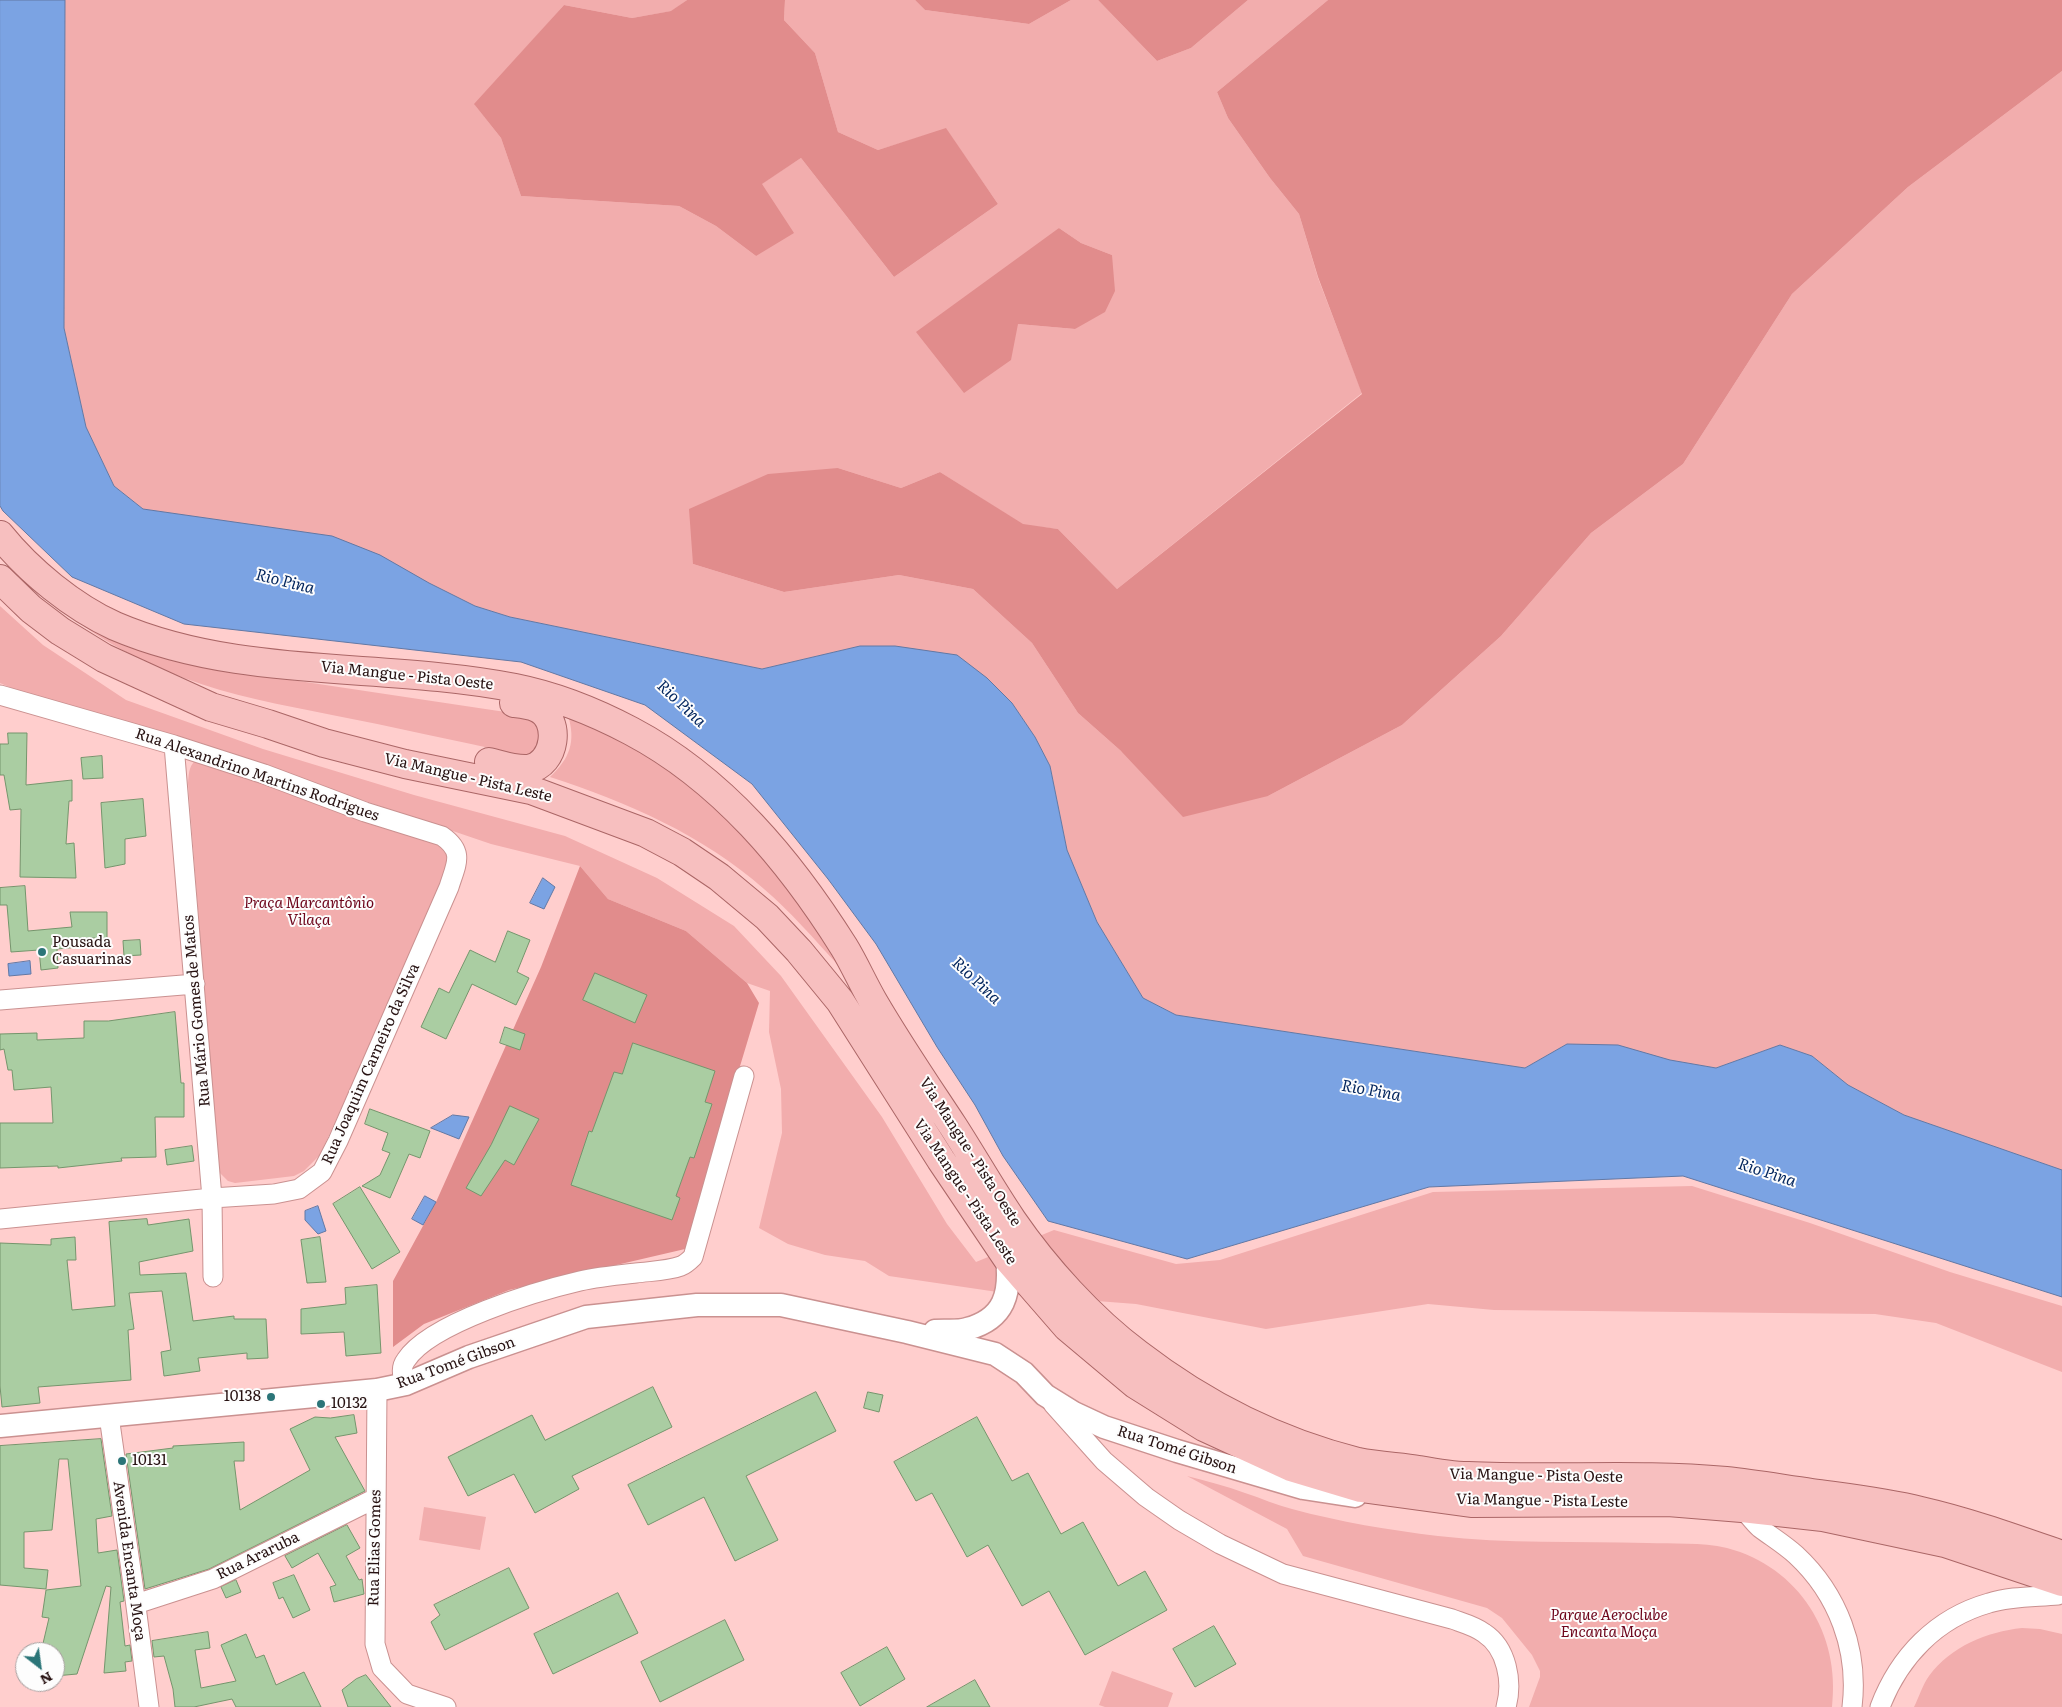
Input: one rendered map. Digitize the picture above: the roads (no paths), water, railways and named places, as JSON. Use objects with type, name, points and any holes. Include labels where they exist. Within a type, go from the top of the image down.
[{"type":"main road","name":"Via Mangue - Pista Oeste","points":[[0,535],[18,557],[66,597],[112,625],[199,652],[251,661],[452,678],[522,689],[600,715],[664,749],[704,780],[740,812],[773,849],[815,904],[847,951],[1000,1225],[1029,1244],[1078,1299],[1115,1336],[1136,1353],[1185,1388],[1250,1424],[1305,1446],[1362,1463],[1461,1476],[1672,1478],[1728,1481],[1849,1498],[1922,1511],[2062,1555]]},
{"type":"main road","name":"Via Mangue - Pista Leste","points":[[0,580],[31,609],[60,631],[104,658],[201,703],[324,743],[405,764],[531,790],[646,833],[682,852],[719,877],[767,917],[799,951],[840,1001],[1000,1225],[1007,1258],[1067,1327],[1135,1384],[1204,1427],[1291,1467],[1361,1488],[1471,1503],[1668,1502],[1823,1517],[1945,1543],[2062,1582]]},
{"type":"main road","points":[[201,703],[293,720],[519,769],[535,767],[542,762],[550,750],[553,739],[552,728],[546,716],[538,708],[382,673]]},
{"type":"street","name":"Rua Alexandrino Martins Rodrigues","points":[[0,695],[174,745],[264,774],[365,812],[442,836],[453,844]]},
{"type":"street","name":"Rua Mário Gomes de Matos","points":[[174,745],[212,1198],[214,1277]]},
{"type":"street","name":"Rua Joaquim Carneiro da Silva","points":[[0,1219],[212,1198],[274,1194],[299,1189],[322,1172],[338,1141],[449,887],[457,858],[453,844]]},
{"type":"street","points":[[0,1000],[195,984]]},
{"type":"street","points":[[406,1384],[401,1373],[404,1361],[416,1348],[440,1332],[471,1318],[533,1294],[581,1281],[664,1270],[683,1265],[693,1257],[744,1076]]},
{"type":"street","name":"Rua Tomé Gibson","points":[[907,1332],[966,1330],[985,1322],[998,1312],[1007,1297],[1009,1277],[1007,1258]]},
{"type":"street","name":"Rua Tomé Gibson","points":[[0,1426],[376,1390],[406,1384],[469,1357],[586,1317],[697,1306],[781,1306],[907,1332],[995,1354],[1024,1373],[1045,1395],[1074,1413],[1104,1426],[1202,1459],[1303,1488],[1379,1500],[1471,1503]]},
{"type":"street","name":"Rua Elias Gomes","points":[[376,1390],[375,1644],[382,1668],[408,1694],[435,1706]]},
{"type":"street","points":[[1045,1395],[1104,1461],[1159,1506],[1220,1544],[1283,1574],[1452,1619],[1470,1625],[1485,1633],[1495,1644],[1504,1659],[1509,1677],[1506,1707]]},
{"type":"street","name":"Avenida Encanta Moça","points":[[109,1416],[149,1707]]},
{"type":"street","name":"Rua Araruba","points":[[136,1604],[213,1579],[376,1498]]},
{"type":"street","points":[[1742,1508],[1758,1527],[1781,1542],[1808,1567],[1830,1597],[1842,1622],[1851,1656],[1854,1676],[1852,1707]]},
{"type":"street","points":[[1880,1707],[1887,1688],[1908,1656],[1920,1642],[1947,1622],[1971,1609],[1990,1602],[2010,1598],[2058,1595],[2062,1592]]},
{"type":"water","name":"Rio Pina","points":[[0,0],[65,0],[64,328],[86,427],[114,486],[143,509],[332,536],[380,555],[475,606],[510,617],[762,669],[860,646],[895,646],[957,655],[987,678],[1012,703],[1035,737],[1050,766],[1067,850],[1097,922],[1143,998],[1176,1015],[1525,1068],[1567,1044],[1618,1045],[1670,1060],[1716,1068],[1780,1045],[1812,1056],[1848,1085],[1904,1115],[2062,1170],[2062,1297],[1683,1176],[1429,1187],[1187,1259],[1048,1221],[1003,1156],[975,1105],[937,1047],[876,944],[828,879],[752,784],[645,705],[521,662],[184,624],[72,577],[3,511],[0,506]]},
{"type":"water","points":[[543,878],[555,887],[544,909],[530,903]]},
{"type":"water","points":[[30,961],[31,974],[9,976],[8,964]]},
{"type":"water","points":[[453,1115],[469,1117],[459,1139],[431,1128]]},
{"type":"water","points":[[425,1196],[436,1202],[423,1225],[412,1219]]},
{"type":"water","points":[[318,1206],[326,1231],[318,1234],[305,1220],[305,1211]]},
{"type":"place","name":"Pousada Casuarinas","points":[[42,952]]},
{"type":"place","name":"10138","points":[[271,1397]]},
{"type":"place","name":"10132","points":[[321,1404]]},
{"type":"place","name":"10131","points":[[122,1461]]},
{"type":"park label","name":"Praça Marcantônio Vilaça","points":[[309,912]]},
{"type":"park label","name":"Parque Aeroclube Encanta Moça","points":[[1609,1624]]}]
